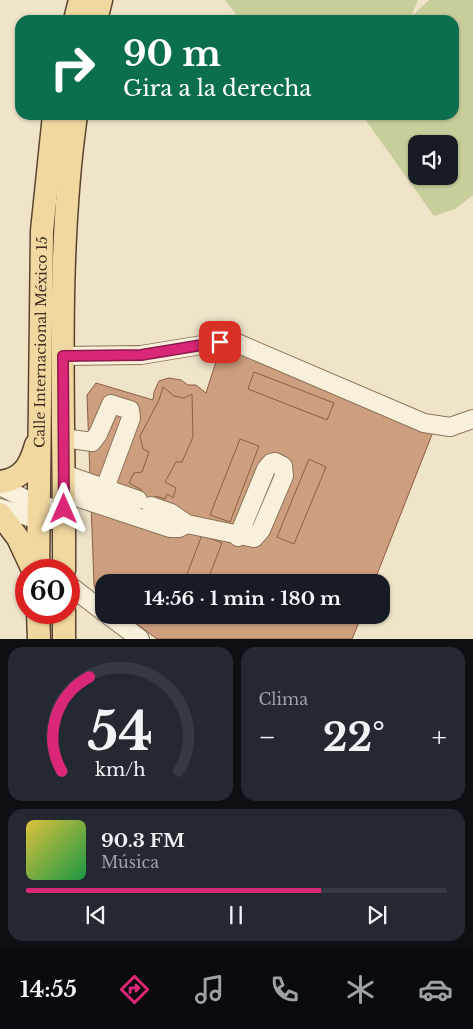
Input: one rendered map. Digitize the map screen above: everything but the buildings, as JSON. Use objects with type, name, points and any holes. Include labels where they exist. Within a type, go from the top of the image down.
[{"type":"main road","points":[[76,15],[80,0]]},
{"type":"main road","points":[[97,15],[101,0]]},
{"type":"main road","name":"Calle Internacional México 15","points":[[38,559],[42,231],[53,120]]},
{"type":"main road","name":"Calle Internacional México 15","points":[[64,559],[63,356],[65,222],[75,120]]},
{"type":"main road","points":[[0,482],[12,480],[22,475],[30,466],[40,425]]},
{"type":"main road","points":[[0,514],[18,538],[28,559]]},
{"type":"main road","points":[[38,624],[39,639]]},
{"type":"main road","points":[[64,624],[64,639]]},
{"type":"street","points":[[63,356],[141,355],[220,342],[237,343],[424,423],[450,427],[473,419]]},
{"type":"street","points":[[64,438],[92,442],[98,434],[111,404],[130,410],[130,418],[105,488]]},
{"type":"street","points":[[0,486],[39,513]]},
{"type":"street","points":[[0,508],[39,513],[64,499],[105,488],[171,513],[187,524],[238,537]]},
{"type":"street","points":[[64,499],[170,528],[179,528],[187,524]]},
{"type":"street","points":[[80,593],[95,605]]},
{"type":"street","points":[[120,624],[140,639]]},
{"type":"green space","points":[[225,0],[418,0],[412,15],[236,15]]},
{"type":"green space","points":[[429,0],[473,0],[473,195],[455,209],[434,216],[412,185],[458,185],[458,135],[408,135],[408,180],[366,120],[459,120],[459,15],[413,15]]},
{"type":"route","points":[[64,509],[63,356],[155,354],[220,342]]}]
